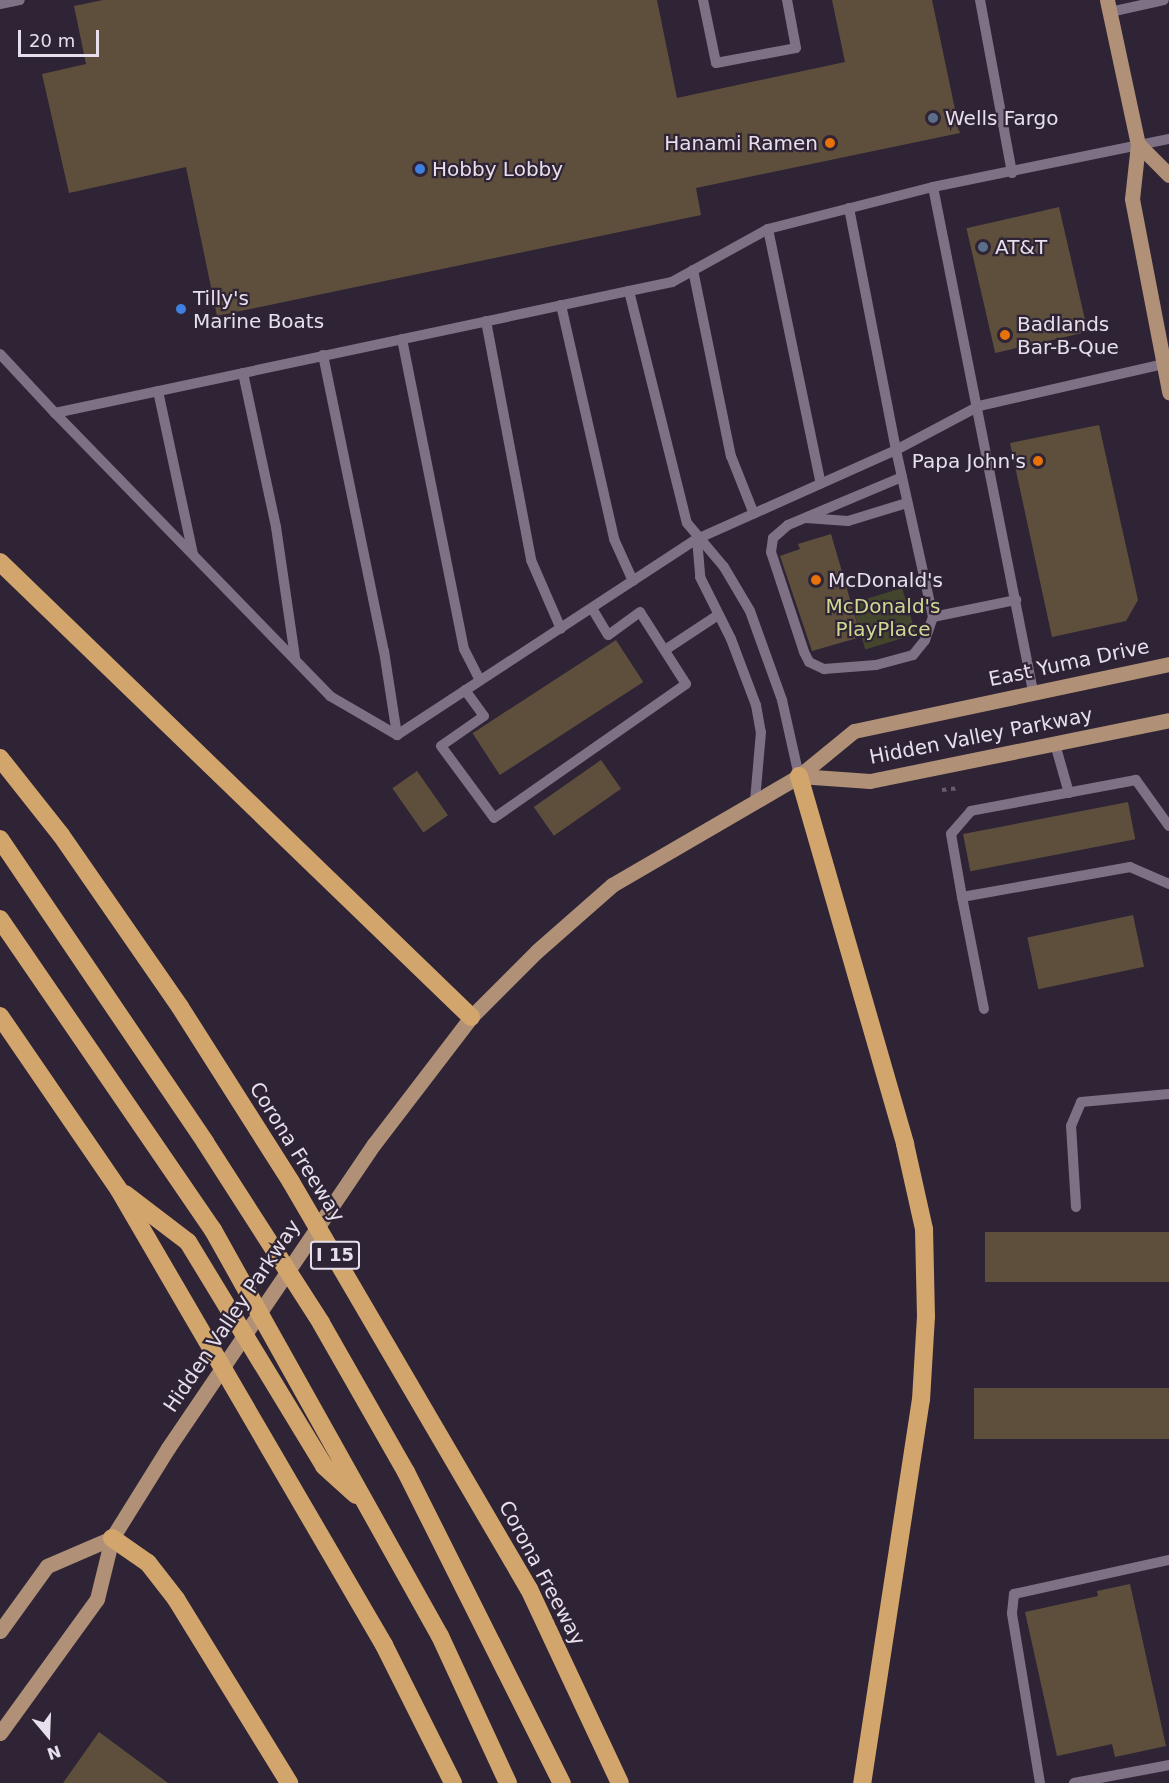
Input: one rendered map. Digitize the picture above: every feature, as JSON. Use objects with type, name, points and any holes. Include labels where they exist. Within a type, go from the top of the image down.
[{"type":"highway","points":[[0,562],[471,1017]]},
{"type":"highway","name":"Corona Freeway","points":[[0,758],[61,836],[180,1007],[291,1182],[529,1589],[620,1783]]},
{"type":"highway","points":[[799,776],[905,1144],[924,1229],[926,1316],[921,1399],[862,1783]]},
{"type":"highway","points":[[0,839],[205,1142],[321,1323],[406,1472],[562,1783]]},
{"type":"highway","points":[[0,919],[213,1230],[440,1636],[508,1783]]},
{"type":"highway","points":[[0,1016],[119,1190],[384,1645],[453,1783]]},
{"type":"highway","points":[[119,1190],[188,1242],[324,1466],[369,1506]]},
{"type":"highway","points":[[112,1538],[148,1563],[176,1599],[289,1783]]},
{"type":"main road","points":[[1109,6],[1138,144],[1132,200],[1169,392]]},
{"type":"main road","points":[[1138,144],[1169,175]]},
{"type":"main road","name":"East Yuma Drive","points":[[978,703],[1169,664]]},
{"type":"main road","name":"Hidden Valley Parkway","points":[[0,1733],[98,1599],[112,1538],[168,1448],[374,1144],[471,1017],[537,951],[612,885],[754,800],[799,776],[854,731],[978,703]]},
{"type":"main road","name":"Hidden Valley Parkway","points":[[799,776],[870,781],[1169,720]]},
{"type":"main road","points":[[0,1631],[47,1566],[112,1538]]},
{"type":"lane","points":[[0,4],[20,0]]},
{"type":"lane","points":[[703,0],[716,63],[796,48],[787,0]]},
{"type":"lane","points":[[980,0],[1012,173]]},
{"type":"lane","points":[[1109,6],[1164,0]]},
{"type":"lane","points":[[55,412],[672,282],[768,229],[933,187],[1012,173],[1169,139]]},
{"type":"lane","points":[[933,187],[979,406],[1034,691]]},
{"type":"lane","points":[[849,208],[896,450],[902,477],[907,502],[933,617],[919,650],[904,659],[841,669],[824,669],[809,662],[770,545],[779,532],[806,518],[902,477]]},
{"type":"lane","points":[[768,229],[821,484]]},
{"type":"lane","points":[[693,270],[730,456],[754,514]]},
{"type":"lane","points":[[629,291],[687,523],[698,539],[724,567],[750,611],[782,700],[799,776]]},
{"type":"lane","points":[[561,305],[614,539],[633,581]]},
{"type":"lane","points":[[486,321],[531,560],[561,628]]},
{"type":"lane","points":[[402,339],[464,650],[480,681]]},
{"type":"lane","points":[[0,354],[330,696],[397,735]]},
{"type":"lane","points":[[323,356],[384,651],[397,735]]},
{"type":"lane","points":[[397,735],[698,539],[896,450],[979,406],[1164,364]]},
{"type":"lane","points":[[243,373],[276,527],[295,659]]},
{"type":"lane","points":[[158,391],[193,554]]},
{"type":"lane","points":[[806,518],[848,521],[907,502]]},
{"type":"lane","points":[[698,539],[700,577],[748,678],[761,732],[754,800]]},
{"type":"lane","points":[[933,617],[1016,600]]},
{"type":"lane","points":[[465,690],[484,716],[441,746],[494,818],[686,684],[640,612],[608,635],[592,608]]},
{"type":"lane","points":[[665,650],[718,615]]},
{"type":"lane","points":[[1055,744],[1069,793]]},
{"type":"lane","points":[[984,1009],[951,834],[971,811],[1136,780],[1169,826]]},
{"type":"lane","points":[[962,897],[1130,867],[1169,884]]},
{"type":"lane","points":[[1076,1207],[1071,1126],[1081,1102],[1169,1094]]},
{"type":"lane","points":[[1040,1783],[1012,1613],[1014,1594],[1169,1560]]},
{"type":"lane","points":[[1074,1783],[1169,1766]]},
{"type":"green space","name":"McDonald's PlayPlace","points":[[902,588],[916,634],[865,649],[851,603]]},
{"type":"building","points":[[103,0],[657,0],[677,98],[845,62],[832,0],[932,0],[960,133],[696,188],[701,215],[217,316],[186,167],[69,193],[42,74],[86,64],[74,6]]},
{"type":"building","points":[[1059,207],[1088,332],[995,353],[966,228]]},
{"type":"building","points":[[1099,425],[1138,600],[1126,621],[1052,637],[1010,443]]},
{"type":"building","name":"McDonald's","points":[[831,534],[861,637],[812,651],[780,556],[800,549],[798,544]]},
{"type":"building","points":[[616,640],[643,682],[500,775],[473,733]]},
{"type":"building","points":[[601,760],[621,789],[554,836],[534,807]]},
{"type":"building","points":[[417,771],[448,815],[423,832],[392,788]]},
{"type":"building","points":[[1128,802],[1135,839],[970,871],[963,834]]},
{"type":"building","points":[[1133,915],[1144,967],[1038,989],[1027,937]]},
{"type":"building","points":[[985,1232],[1169,1232],[1169,1282],[985,1282]]},
{"type":"building","points":[[974,1388],[1169,1388],[1169,1439],[974,1439]]},
{"type":"building","points":[[1130,1584],[1166,1746],[1115,1757],[1112,1744],[1057,1756],[1025,1612],[1098,1596],[1097,1591]]},
{"type":"building","points":[[99,1732],[168,1783],[63,1783]]},
{"type":"place","name":"Wells Fargo","points":[[933,118]]},
{"type":"place","name":"Hanami Ramen","points":[[830,143]]},
{"type":"place","name":"Hobby Lobby","points":[[420,169]]},
{"type":"place","name":"AT&T","points":[[983,247]]},
{"type":"place","name":"Tilly's Marine Boats","points":[[181,309]]},
{"type":"place","name":"Badlands Bar-B-Que","points":[[1005,335]]},
{"type":"place","name":"Papa John's","points":[[1038,461]]},
{"type":"place","name":"McDonald's","points":[[816,580]]}]
